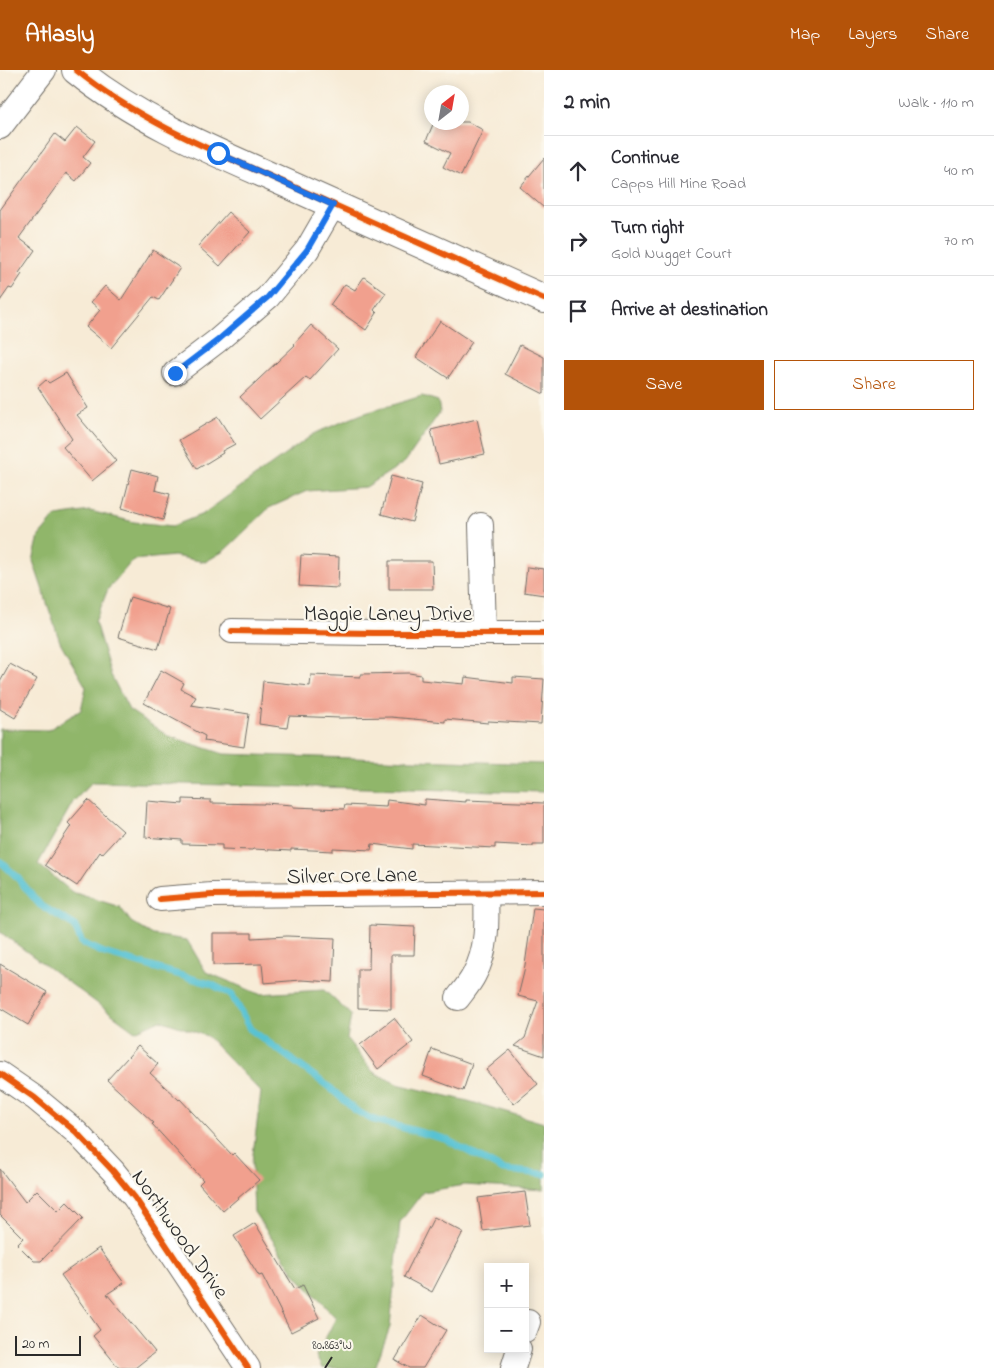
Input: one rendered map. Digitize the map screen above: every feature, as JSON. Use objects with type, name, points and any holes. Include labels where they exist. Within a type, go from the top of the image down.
[{"type":"street","points":[[0,127],[44,70]]},
{"type":"street","points":[[76,70],[130,108],[162,126],[544,299]]},
{"type":"street","points":[[175,373],[217,341],[268,297],[307,250],[333,205]]},
{"type":"street","points":[[481,525],[484,632]]},
{"type":"street","name":"Maggie Laney Drive","points":[[232,632],[544,633]]},
{"type":"street","name":"Silver Ore Lane","points":[[160,899],[212,896],[544,892]]},
{"type":"street","points":[[458,998],[475,974],[484,949],[487,924],[486,893]]},
{"type":"street","name":"Northwood Drive","points":[[0,1074],[35,1098],[76,1132],[113,1171],[135,1198],[248,1368]]},
{"type":"street","points":[[513,1368],[518,1353]]},
{"type":"green space","points":[[422,396],[438,401],[440,412],[405,462],[366,487],[307,491],[269,508],[224,551],[205,562],[174,556],[133,560],[108,589],[95,622],[111,675],[129,710],[168,736],[224,754],[544,764],[544,792],[92,782],[73,802],[38,864],[72,892],[120,907],[131,922],[153,935],[187,940],[206,972],[259,994],[324,990],[351,1015],[347,1039],[373,1072],[397,1084],[468,1101],[544,1123],[544,1190],[464,1185],[423,1192],[400,1222],[390,1327],[375,1368],[322,1368],[316,1356],[336,1318],[295,1274],[254,1212],[252,1162],[261,1092],[207,1036],[160,1020],[135,1031],[0,932],[0,729],[48,730],[81,710],[86,687],[60,642],[33,561],[39,536],[56,516],[90,511],[134,522],[173,526],[203,514],[315,433],[362,414]]},
{"type":"building","points":[[469,123],[483,130],[461,176],[443,167],[450,153],[426,141],[431,130],[469,130]]},
{"type":"building","points":[[77,127],[95,141],[83,157],[90,163],[76,181],[66,173],[19,238],[35,250],[19,273],[22,274],[12,289],[9,288],[0,301],[0,210],[55,134],[65,142]]},
{"type":"building","points":[[544,158],[544,208],[520,187]]},
{"type":"building","points":[[228,212],[250,232],[220,266],[198,246]]},
{"type":"building","points":[[153,250],[180,268],[159,300],[153,297],[111,348],[86,327],[100,310],[91,302],[105,286],[121,300]]},
{"type":"building","points":[[364,277],[386,293],[374,310],[377,313],[366,330],[330,305],[345,284],[355,290]]},
{"type":"building","points":[[440,321],[472,342],[448,378],[416,357]]},
{"type":"building","points":[[311,325],[338,349],[310,380],[306,377],[260,419],[240,397],[295,345]]},
{"type":"building","points":[[520,345],[544,357],[544,394],[505,374]]},
{"type":"building","points":[[66,373],[88,408],[77,415],[116,461],[92,481],[63,447],[72,439],[38,387],[46,380],[49,383]]},
{"type":"building","points":[[218,417],[235,444],[197,469],[179,440]]},
{"type":"building","points":[[477,419],[485,454],[439,464],[431,430]]},
{"type":"building","points":[[132,469],[158,476],[155,490],[170,494],[163,520],[122,508]]},
{"type":"building","points":[[391,476],[422,484],[412,522],[381,514]]},
{"type":"building","points":[[301,555],[339,557],[338,588],[299,586]]},
{"type":"building","points":[[389,561],[432,561],[433,589],[389,589]]},
{"type":"building","points":[[527,567],[544,569],[544,595],[524,592]]},
{"type":"building","points":[[130,597],[170,609],[158,649],[118,637]]},
{"type":"building","points":[[10,664],[37,679],[15,718],[0,709],[0,682]]},
{"type":"building","points":[[161,670],[184,683],[181,689],[196,697],[191,705],[249,714],[244,747],[204,741],[205,736],[144,703]]},
{"type":"building","points":[[409,673],[421,675],[421,680],[464,684],[465,677],[513,683],[513,677],[544,679],[541,724],[488,721],[488,723],[445,719],[445,722],[391,717],[289,716],[287,728],[259,724],[263,681],[310,686],[311,675],[361,677],[361,674]]},
{"type":"building","points":[[183,799],[211,800],[211,803],[264,803],[293,805],[293,807],[344,809],[345,805],[386,807],[387,800],[425,805],[425,799],[466,802],[466,800],[544,803],[544,844],[533,844],[533,846],[495,844],[495,848],[412,844],[412,849],[372,844],[371,850],[333,848],[333,851],[291,849],[291,851],[222,849],[222,845],[182,844],[182,840],[145,837],[147,801],[183,804]]},
{"type":"building","points":[[88,800],[123,831],[102,854],[100,852],[77,886],[45,865],[71,826],[68,823]]},
{"type":"building","points":[[533,908],[544,909],[544,1056],[515,1046],[525,1038],[538,1001],[518,996],[524,972]]},
{"type":"building","points":[[370,925],[415,927],[414,955],[391,955],[391,1009],[358,1008],[358,969],[369,969]]},
{"type":"building","points":[[213,933],[252,933],[252,938],[287,936],[335,938],[333,982],[301,980],[264,983],[262,964],[213,965]]},
{"type":"building","points":[[0,964],[47,992],[28,1025],[0,1008]]},
{"type":"building","points":[[394,1018],[413,1042],[378,1069],[360,1045]]},
{"type":"building","points":[[138,1046],[158,1064],[150,1073],[180,1099],[232,1155],[234,1153],[259,1180],[223,1211],[199,1184],[203,1180],[152,1124],[154,1123],[107,1080]]},
{"type":"building","points":[[432,1049],[472,1064],[463,1091],[423,1076]]},
{"type":"building","points":[[510,1050],[538,1084],[514,1104],[486,1070]]},
{"type":"building","points":[[0,1169],[25,1202],[37,1190],[58,1211],[67,1202],[83,1218],[41,1261],[34,1261],[17,1244],[23,1238],[0,1215]]},
{"type":"building","points":[[525,1192],[530,1225],[483,1231],[478,1198]]},
{"type":"building","points":[[434,1217],[463,1232],[432,1292],[404,1277]]},
{"type":"building","points":[[255,1223],[295,1289],[303,1285],[319,1318],[291,1332],[262,1275],[259,1276],[234,1236]]},
{"type":"building","points":[[99,1248],[124,1283],[107,1294],[155,1352],[135,1368],[119,1368],[93,1336],[100,1330],[61,1275]]},
{"type":"building","points":[[422,1315],[446,1330],[423,1368],[409,1368],[395,1360]]},
{"type":"waterway","points":[[0,861],[16,876],[40,905],[74,925],[82,943],[104,953],[211,984],[232,995],[250,1029],[329,1087],[355,1110],[371,1119],[445,1139],[503,1170],[544,1174]]},
{"type":"cycle path","points":[[76,70],[126,105],[180,135],[544,299]]},
{"type":"cycle path","points":[[232,631],[544,633]]},
{"type":"cycle path","points":[[160,899],[212,895],[544,892]]},
{"type":"cycle path","points":[[0,1074],[35,1098],[76,1132],[113,1171],[135,1198],[248,1368]]},
{"type":"route","points":[[175,373],[217,341],[268,297],[307,250],[333,205],[218,153]]}]
